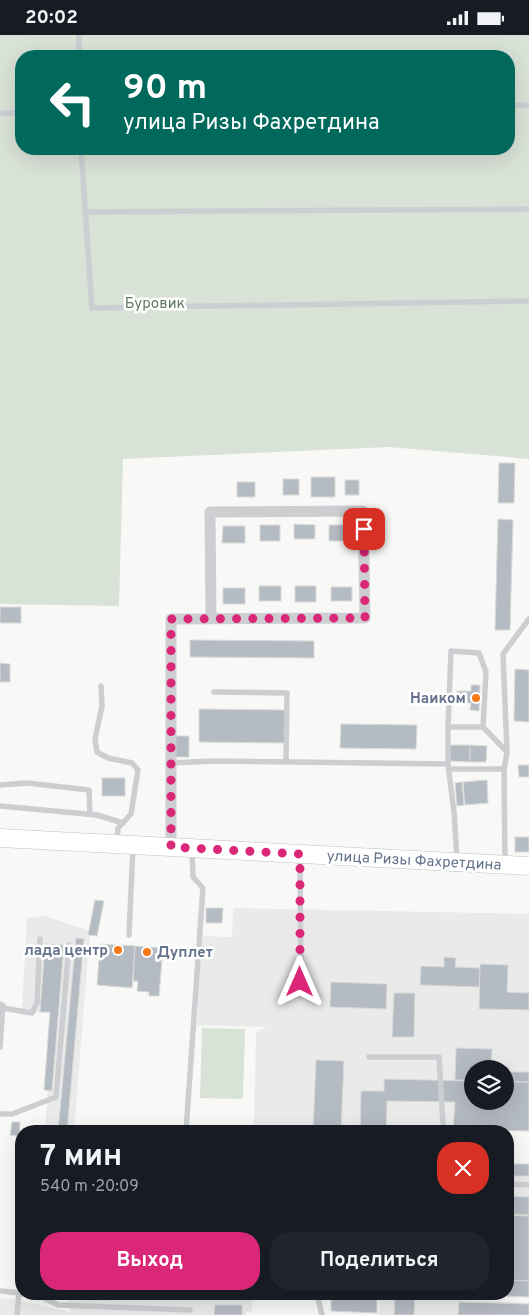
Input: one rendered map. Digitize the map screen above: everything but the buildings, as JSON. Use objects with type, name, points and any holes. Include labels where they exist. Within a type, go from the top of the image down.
[{"type":"main road","name":"улица Ризы Фахретдина","points":[[0,838],[529,866]]},
{"type":"street","points":[[171,847],[171,619],[211,619],[365,618],[363,511],[210,512],[211,619]]},
{"type":"lane","points":[[79,35],[79,50]]},
{"type":"lane","points":[[515,105],[529,105]]},
{"type":"lane","points":[[0,113],[15,113]]},
{"type":"lane","points":[[81,155],[92,308],[529,301]]},
{"type":"lane","points":[[86,212],[529,209]]},
{"type":"lane","points":[[505,865],[504,769],[507,752],[503,654],[529,619]]},
{"type":"lane","points":[[457,862],[454,812],[448,767],[451,651],[479,653],[486,672],[483,727]]},
{"type":"lane","points":[[101,686],[102,706],[95,739],[97,751],[108,758],[132,763],[138,770],[131,813],[118,827],[125,844],[129,935]]},
{"type":"lane","points":[[214,692],[287,693],[286,762]]},
{"type":"lane","points":[[448,727],[483,727],[507,752]]},
{"type":"lane","points":[[171,763],[213,761],[286,762],[504,769]]},
{"type":"lane","points":[[0,785],[27,783],[89,790],[90,814]]},
{"type":"lane","points":[[0,806],[90,814],[122,823]]},
{"type":"lane","points":[[186,1125],[203,888],[193,877],[192,848]]},
{"type":"lane","points":[[300,854],[300,982]]},
{"type":"lane","points":[[0,1047],[1,1006],[32,1013],[37,1003],[40,939]]},
{"type":"lane","points":[[0,1114],[12,1114],[56,1097],[69,945]]},
{"type":"lane","points":[[369,1057],[439,1057],[444,1125]]},
{"type":"lane","points":[[514,1184],[529,1185]]},
{"type":"lane","points":[[0,1291],[15,1292]]},
{"type":"lane","points":[[16,1315],[19,1300]]},
{"type":"lane","points":[[48,1300],[58,1305],[190,1310]]},
{"type":"lane","points":[[318,1300],[322,1315]]},
{"type":"shaded area","points":[[233,908],[529,914],[529,1082],[514,1081],[514,1060],[464,1060],[464,1080],[455,1080],[454,1125],[254,1125],[256,1032],[266,1027],[197,1025],[201,936],[232,937]]},
{"type":"shaded area","points":[[45,916],[90,931],[74,1125],[45,1125],[53,1014],[22,1010],[27,918]]},
{"type":"shaded area","points":[[514,1175],[529,1175],[529,1215],[514,1215]]},
{"type":"shaded area","points":[[0,1298],[13,1299],[71,1312],[68,1300],[253,1300],[252,1312],[246,1312],[246,1315],[0,1315]]},
{"type":"shaded area","points":[[380,1300],[458,1300],[529,1303],[529,1315],[379,1315]]},
{"type":"green space","name":"Буровик","points":[[0,35],[529,35],[529,459],[389,447],[123,459],[119,606],[0,604]]},
{"type":"green space","points":[[202,1028],[245,1029],[243,1099],[200,1098]]},
{"type":"place","name":"Наиком","points":[[476,698]]},
{"type":"place","name":"лада центр","points":[[118,950]]},
{"type":"place","name":"Дуплет","points":[[147,952]]},
{"type":"route","points":[[300,982],[300,854],[171,847],[171,619],[365,618],[364,529]]}]
